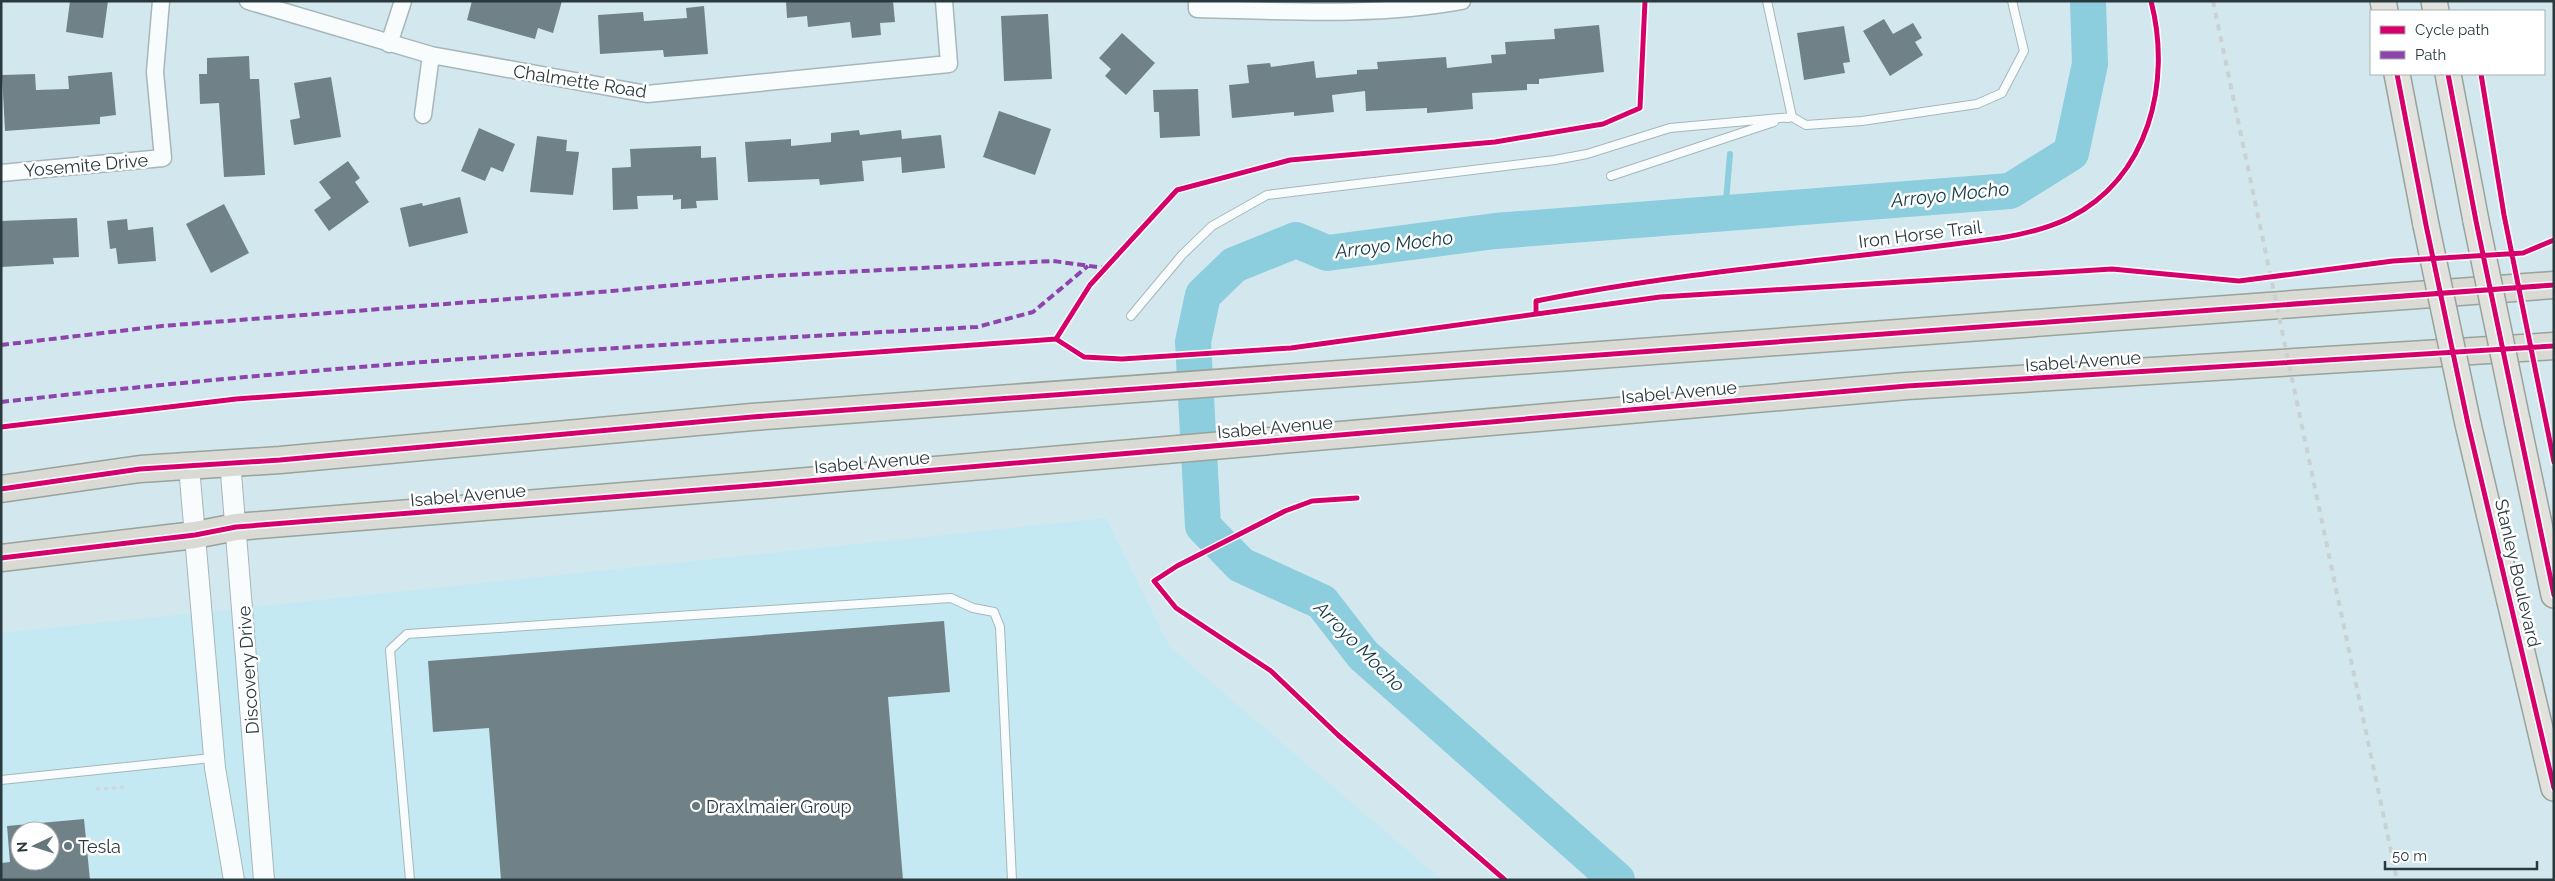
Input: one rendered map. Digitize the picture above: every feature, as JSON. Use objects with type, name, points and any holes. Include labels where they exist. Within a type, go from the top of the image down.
[{"type":"highway","points":[[1,489],[140,469],[189,467],[230,461],[280,460],[752,417],[2554,285]]},
{"type":"highway","name":"Isabel Avenue","points":[[1,558],[195,535],[236,527],[1300,439],[1907,386],[2554,346]]},
{"type":"main road","name":"Stanley Boulevard","points":[[2397,75],[2426,225],[2468,424],[2554,788]]},
{"type":"main road","name":"Stanley Boulevard","points":[[2448,75],[2476,221],[2554,595]]},
{"type":"street","name":"Yosemite Drive","points":[[1,173],[163,158],[154,72],[161,1]]},
{"type":"street","name":"Chalmette Road","points":[[248,1],[431,55],[647,94],[949,64],[944,1]]},
{"type":"street","points":[[389,44],[403,1]]},
{"type":"street","points":[[1197,5],[1370,12],[1433,7],[1462,1]]},
{"type":"street","points":[[423,115],[431,55]]},
{"type":"street","name":"Discovery Drive","points":[[230,461],[264,880]]},
{"type":"street","points":[[189,467],[214,758],[234,880]]},
{"type":"lane","points":[[1767,1],[1792,117]]},
{"type":"lane","points":[[1131,316],[1182,254],[1212,226],[1267,195],[1555,160],[1587,154],[1670,128],[1792,117],[1806,125],[1862,122],[1977,104],[2002,93],[2024,51],[2012,1]]},
{"type":"lane","points":[[1611,176],[1749,129],[1792,117]]},
{"type":"lane","points":[[410,880],[390,650],[407,634],[952,598],[973,608],[994,612],[1000,627],[1012,880]]},
{"type":"lane","points":[[1,780],[214,758]]},
{"type":"path","points":[[96,790],[127,787]]},
{"type":"shaded area","points":[[1106,518],[1169,646],[1442,880],[1,880],[1,633]]},
{"type":"building","points":[[70,1],[108,1],[103,38],[66,32]]},
{"type":"building","points":[[472,1],[562,1],[553,33],[538,28],[535,39],[467,20]]},
{"type":"building","points":[[786,1],[893,1],[895,22],[880,23],[881,35],[852,38],[850,22],[808,27],[807,16],[787,18]]},
{"type":"building","points":[[704,6],[708,54],[664,57],[663,50],[600,54],[598,15],[643,12],[644,21],[687,18],[686,8]]},
{"type":"building","points":[[1048,14],[1052,79],[1004,81],[1001,16]]},
{"type":"building","points":[[1884,19],[1893,34],[1913,23],[1922,38],[1915,42],[1923,55],[1890,76],[1863,31]]},
{"type":"building","points":[[1599,25],[1604,72],[1539,79],[1539,84],[1527,84],[1527,90],[1472,93],[1473,109],[1427,113],[1427,108],[1366,111],[1365,91],[1332,95],[1334,112],[1294,116],[1294,112],[1232,118],[1229,85],[1249,83],[1247,65],[1270,63],[1271,67],[1314,61],[1316,78],[1357,74],[1357,70],[1378,69],[1377,62],[1446,57],[1447,68],[1492,63],[1491,55],[1506,54],[1505,42],[1555,39],[1554,29]]},
{"type":"building","points":[[1844,26],[1850,62],[1843,63],[1845,73],[1804,80],[1797,33]]},
{"type":"building","points":[[1122,33],[1155,63],[1126,95],[1105,76],[1111,69],[1099,58]]},
{"type":"building","points":[[249,56],[250,79],[259,79],[265,175],[224,177],[219,103],[200,104],[199,74],[207,74],[207,58]]},
{"type":"building","points":[[112,72],[116,115],[100,117],[100,124],[5,131],[2,75],[35,74],[36,90],[69,89],[68,76]]},
{"type":"building","points":[[331,77],[341,137],[294,145],[290,120],[300,118],[294,83]]},
{"type":"building","points":[[1198,89],[1200,136],[1160,138],[1159,112],[1154,112],[1153,90]]},
{"type":"building","points":[[999,111],[1051,129],[1035,175],[983,157]]},
{"type":"building","points":[[479,128],[515,144],[503,172],[491,167],[485,181],[461,171]]},
{"type":"building","points":[[859,130],[860,135],[901,130],[902,139],[941,135],[945,168],[902,173],[901,157],[862,161],[864,181],[820,185],[819,179],[748,182],[745,142],[791,139],[791,146],[831,142],[831,133]]},
{"type":"building","points":[[537,136],[567,140],[566,151],[579,152],[573,195],[530,192]]},
{"type":"building","points":[[701,146],[701,158],[716,157],[718,200],[696,201],[697,208],[681,209],[681,199],[673,200],[673,195],[637,196],[638,209],[613,210],[612,168],[631,167],[630,149]]},
{"type":"building","points":[[348,161],[360,178],[355,182],[369,202],[329,231],[314,210],[331,198],[319,182]]},
{"type":"building","points":[[460,197],[468,233],[409,247],[400,208],[422,203],[423,206]]},
{"type":"building","points":[[224,204],[249,253],[211,273],[186,224]]},
{"type":"building","points":[[77,218],[79,257],[53,258],[54,264],[1,267],[1,221]]},
{"type":"building","points":[[127,219],[128,230],[153,227],[156,261],[118,264],[116,248],[110,249],[107,221]]},
{"type":"building","name":"Draxlmaier Group","points":[[944,621],[950,692],[888,697],[903,880],[501,880],[489,728],[433,732],[428,661]]},
{"type":"building","name":"Tesla","points":[[84,819],[90,880],[1,880],[1,863],[10,862],[10,871],[60,871],[60,821]]},
{"type":"building","name":"Tesla","points":[[7,826],[10,826],[10,862]]},
{"type":"waterway","name":"Arroyo Mocho","points":[[1617,880],[1363,655],[1322,602],[1241,565],[1203,526],[1193,342],[1203,295],[1234,265],[1296,240],[1327,253],[1495,231],[2010,191],[2071,153],[2090,64],[2088,1]]},
{"type":"waterway","name":"Arroyo Mocho","points":[[1725,213],[1730,154]]},
{"type":"railway","points":[[2213,1],[2397,880]]},
{"type":"marked path","points":[[1,345],[162,326],[612,291],[769,276],[1053,261],[1105,268]]},
{"type":"marked path","points":[[1,402],[367,366],[611,348],[977,327],[1033,312],[1088,266]]},
{"type":"cycle path","points":[[1056,339],[1090,285],[1177,190],[1290,160],[1495,142],[1603,124],[1640,108],[1645,1]]},
{"type":"cycle path","name":"Iron Horse Trail","points":[[1536,313],[1536,301],[1594,290],[1709,273],[2000,238],[2035,231],[2069,218],[2096,201],[2119,179],[2136,153],[2148,125],[2155,95],[2158,63],[2157,32],[2151,1]]},
{"type":"cycle path","points":[[2397,75],[2426,225],[2468,424],[2554,788]]},
{"type":"cycle path","points":[[2448,75],[2476,221],[2554,595]]},
{"type":"cycle path","points":[[2481,75],[2504,215],[2554,462]]},
{"type":"cycle path","points":[[1,427],[236,399],[1056,339],[1084,357],[1122,359],[1291,348],[1660,297],[2112,269],[2239,281],[2393,261],[2523,253],[2554,240]]},
{"type":"cycle path","points":[[1,489],[140,469],[280,460],[752,417],[2554,285]]},
{"type":"cycle path","points":[[1,558],[195,535],[236,527],[773,484],[1907,386],[2554,346]]},
{"type":"cycle path","points":[[1357,498],[1312,501],[1285,511],[1177,566],[1154,581],[1176,608],[1271,671],[1338,735],[1505,880]]},
{"type":"place","name":"Draxlmaier Group","points":[[696,806]]},
{"type":"place","name":"Tesla","points":[[68,846]]}]
